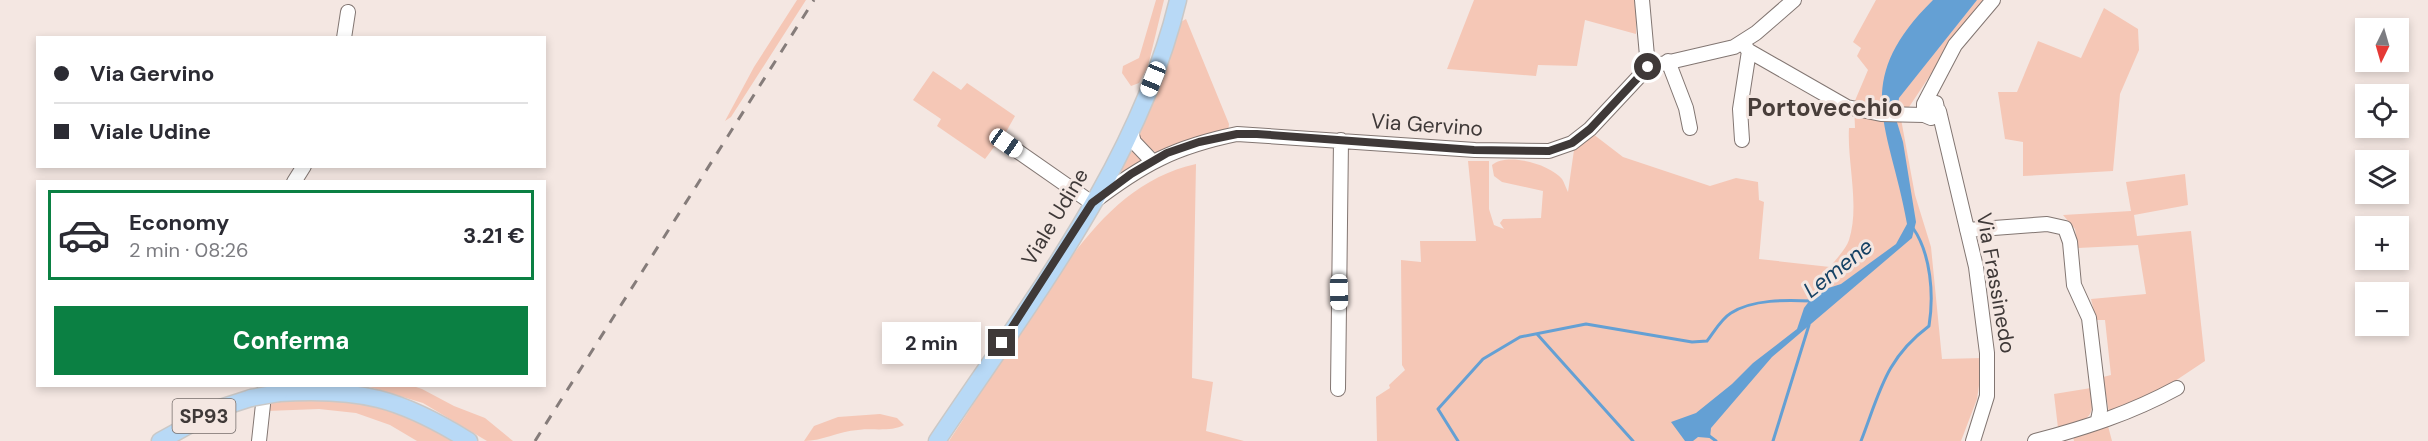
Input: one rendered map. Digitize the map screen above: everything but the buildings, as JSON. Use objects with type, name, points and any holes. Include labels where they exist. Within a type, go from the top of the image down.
[{"type":"main road","name":"Viale Udine","points":[[937,441],[1055,264],[1131,132],[1169,37],[1178,0]]},
{"type":"main road","name":"SP93","points":[[160,441],[220,408],[250,399],[272,389],[354,393],[385,400],[407,407],[469,441]]},
{"type":"street","points":[[1642,0],[1647,63],[1745,47],[1794,0]]},
{"type":"street","points":[[1745,47],[1847,107],[1881,114],[1901,115],[1929,110],[1936,83],[1963,34],[1993,0]]},
{"type":"street","points":[[344,36],[348,12]]},
{"type":"street","points":[[1742,140],[1740,109],[1745,47]]},
{"type":"street","points":[[1668,61],[1686,108],[1690,128]]},
{"type":"street","name":"Via Gervino","points":[[1092,203],[1167,153],[1199,142],[1237,134],[1474,150],[1549,151],[1572,143],[1590,129],[1647,63]]},
{"type":"street","name":"Via Frassinedo","points":[[1929,110],[1943,131],[1976,267],[1989,373],[1987,396],[1972,441]]},
{"type":"street","points":[[1131,132],[1134,142],[1153,162]]},
{"type":"street","points":[[1338,389],[1341,140]]},
{"type":"street","points":[[1006,143],[1092,203]]},
{"type":"street","points":[[1967,230],[2047,224],[2065,228],[2070,242],[2074,285],[2089,318],[2100,410],[2098,420]]},
{"type":"street","points":[[2035,441],[2087,427],[2098,420],[2111,418],[2145,405],[2177,388]]},
{"type":"street","points":[[259,441],[272,389]]},
{"type":"shaded area","points":[[797,0],[806,0],[731,117],[725,121],[754,67]]},
{"type":"shaded area","points":[[1156,0],[1164,0],[1148,66],[1139,83],[1131,86],[1122,73],[1123,66],[1139,58]]},
{"type":"shaded area","points":[[1474,0],[1636,0],[1636,34],[1585,20],[1577,66],[1538,65],[1536,76],[1447,69]]},
{"type":"shaded area","points":[[1876,0],[1988,0],[1959,32],[1901,119],[1915,195],[1931,247],[1942,359],[1983,358],[1977,399],[1961,441],[1377,441],[1376,397],[1390,388],[1389,385],[1405,370],[1402,365],[1401,260],[1421,262],[1420,241],[1476,241],[1468,161],[1489,161],[1489,209],[1494,225],[1504,229],[1500,223],[1503,219],[1541,218],[1543,191],[1502,182],[1494,176],[1492,165],[1499,161],[1518,160],[1539,165],[1562,179],[1568,192],[1574,150],[1593,134],[1623,157],[1710,186],[1736,178],[1758,182],[1759,200],[1764,202],[1759,259],[1830,267],[1848,243],[1852,227],[1853,199],[1849,128],[1855,128],[1854,103],[1868,70],[1857,56],[1861,48],[1853,42]]},
{"type":"shaded area","points":[[2104,8],[2138,29],[2139,50],[2120,94],[2113,171],[2023,176],[2023,142],[2005,139],[1998,92],[2017,92],[2038,41],[2081,58]]},
{"type":"shaded area","points":[[1186,19],[1229,124],[1228,132],[1157,153],[1141,143],[1139,135],[1179,23]]},
{"type":"shaded area","points":[[933,71],[961,90],[967,83],[1015,116],[997,148],[994,147],[985,159],[937,126],[941,119],[913,100]]},
{"type":"shaded area","points":[[1130,146],[1144,162],[1115,178]]},
{"type":"shaded area","points":[[1196,164],[1192,378],[1213,382],[1206,431],[1244,441],[949,441],[1058,276],[1095,227],[1140,188],[1167,173]]},
{"type":"shaded area","points":[[2185,174],[2188,205],[2134,215],[2137,236],[2191,231],[2205,361],[2160,391],[2109,413],[2103,377],[2111,375],[2105,320],[2096,320],[2091,299],[2146,294],[2138,245],[2078,248],[2075,229],[2063,215],[2131,211],[2126,182]]},
{"type":"shaded area","points":[[369,387],[422,389],[454,406],[485,418],[513,441],[487,441],[423,403]]},
{"type":"shaded area","points":[[2091,388],[2092,407],[2087,417],[2058,428],[2054,394]]},
{"type":"shaded area","points":[[325,397],[402,411],[459,441],[417,441],[390,425],[356,413],[319,409],[267,411],[267,403]]},
{"type":"shaded area","points":[[880,414],[897,418],[904,425],[888,429],[851,431],[804,441],[814,426],[838,417]]},
{"type":"shaded area","points":[[2108,426],[2112,441],[2074,441],[2073,436]]},
{"type":"water","points":[[1933,0],[1977,0],[1899,98],[1896,119],[1903,142],[1916,222],[1912,238],[1772,357],[1711,428],[1710,438],[1698,437],[1693,441],[1685,441],[1671,422],[1696,413],[1732,384],[1753,363],[1797,329],[1804,308],[1816,292],[1841,284],[1896,244],[1907,224],[1886,132],[1882,106],[1883,82],[1891,56],[1907,29]]},
{"type":"waterway","points":[[1861,441],[1879,392],[1893,364],[1914,338],[1929,326],[1930,275],[1924,250],[1913,228]]},
{"type":"waterway","name":"Portovecchio","points":[[1458,441],[1438,409],[1483,359],[1520,337],[1586,324],[1692,342],[1707,341],[1724,319],[1740,308],[1770,301],[1811,301]]},
{"type":"waterway","points":[[1773,441],[1809,325]]},
{"type":"waterway","points":[[1537,334],[1633,441]]},
{"type":"waterway","points":[[1708,435],[1716,441]]},
{"type":"railway","points":[[535,441],[814,0]]},
{"type":"district","name":"Portovecchio","points":[[1825,107]]},
{"type":"route","points":[[1002,343],[1055,264],[1092,203],[1131,174],[1167,153],[1199,142],[1237,134],[1474,150],[1549,151],[1572,143],[1590,129],[1638,75],[1648,67]]},
{"type":"water label","name":"Lemene","points":[[1838,268]]}]
